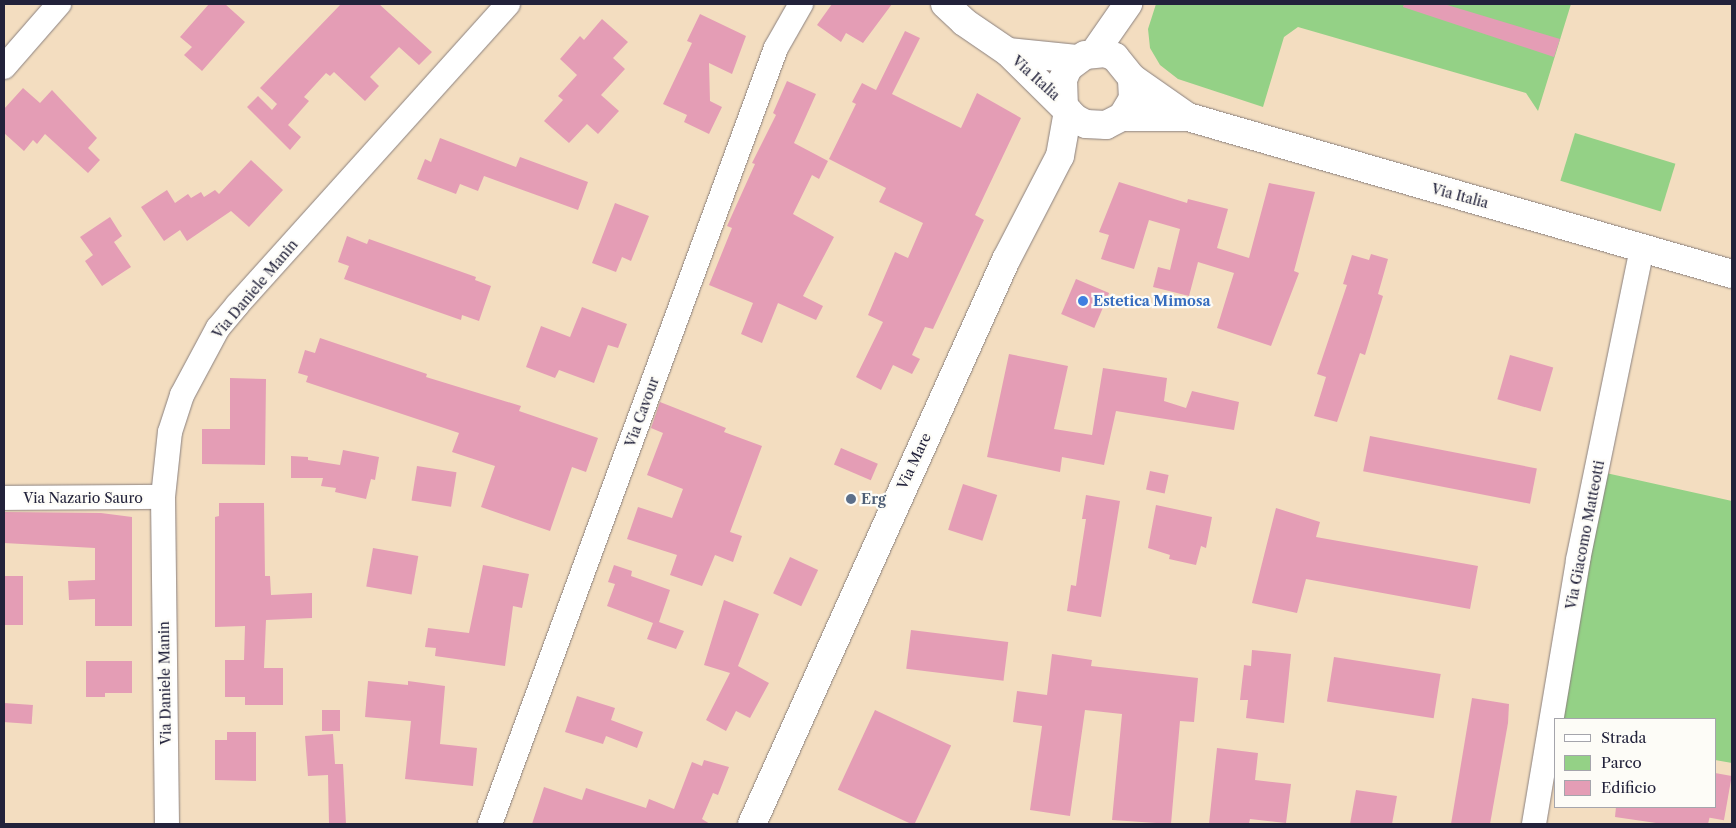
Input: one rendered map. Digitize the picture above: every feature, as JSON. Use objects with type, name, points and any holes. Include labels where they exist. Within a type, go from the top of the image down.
[{"type":"main road","name":"Via Italia","points":[[945,4],[964,22],[1008,52],[1066,107]]},
{"type":"main road","points":[[1128,5],[1128,71],[1133,99],[1109,121],[1086,124],[1066,107],[1062,79],[1085,56],[1128,5]]},
{"type":"main road","name":"Via Italia","points":[[1008,52],[1085,56]]},
{"type":"main road","points":[[1085,56],[1105,54],[1128,71]]},
{"type":"main road","name":"Via Italia","points":[[1128,71],[1188,117]]},
{"type":"main road","name":"Via Mare","points":[[752,824],[1006,260],[1060,156],[1066,107]]},
{"type":"main road","name":"Via Italia","points":[[1109,121],[1188,117],[1732,274]]},
{"type":"main road","name":"Via Mare","points":[[1060,156],[1109,121]]},
{"type":"street","points":[[4,67],[59,4]]},
{"type":"street","name":"Via Daniele Manin","points":[[167,824],[163,497],[170,432],[182,395],[218,328],[508,4]]},
{"type":"street","name":"Via Cavour","points":[[490,824],[776,48],[801,4]]},
{"type":"street","name":"Via Giacomo Matteotti","points":[[1534,824],[1578,560],[1642,247]]},
{"type":"street","name":"Via Nazario Sauro","points":[[4,498],[163,497]]},
{"type":"green space","points":[[1156,4],[1571,4],[1538,111],[1526,93],[1298,27],[1284,37],[1263,107],[1178,79],[1160,65],[1150,48],[1148,29]]},
{"type":"green space","points":[[1575,133],[1675,164],[1661,212],[1560,181]]},
{"type":"green space","points":[[1597,471],[1732,501],[1732,763],[1716,760],[1716,718],[1555,718]]},
{"type":"building","points":[[209,4],[225,4],[245,22],[202,71],[184,55],[192,47],[180,37]]},
{"type":"building","points":[[341,4],[379,4],[432,52],[419,65],[399,47],[370,77],[379,86],[365,101],[334,72],[330,76],[326,73],[304,97],[309,101],[288,125],[301,137],[290,150],[247,107],[258,96],[272,110],[277,104],[260,88]]},
{"type":"building","points":[[832,4],[892,4],[863,43],[846,33],[841,42],[817,25]]},
{"type":"building","points":[[1404,4],[1444,4],[1560,39],[1554,57],[1403,7]]},
{"type":"building","points":[[700,14],[746,36],[732,74],[709,63],[710,101],[722,107],[709,134],[684,122],[687,115],[663,104],[692,43],[687,41]]},
{"type":"building","points":[[602,19],[628,42],[613,58],[625,69],[601,95],[619,111],[598,134],[587,124],[569,143],[544,121],[563,100],[558,96],[577,75],[560,59],[580,36],[584,40]]},
{"type":"building","points":[[905,31],[920,38],[892,94],[961,128],[977,93],[1021,118],[975,215],[984,220],[933,329],[925,327],[912,355],[920,359],[912,374],[893,365],[881,390],[856,377],[883,322],[868,315],[895,252],[908,258],[923,223],[879,202],[886,188],[829,159],[856,104],[852,102],[862,83],[876,90]]},
{"type":"building","points":[[787,81],[816,94],[794,143],[828,161],[819,179],[812,175],[793,214],[834,237],[803,296],[823,306],[816,320],[778,303],[762,343],[741,334],[753,303],[709,285],[732,228],[727,226],[755,164],[752,163],[776,115],[773,113]]},
{"type":"building","points":[[23,88],[40,103],[52,90],[97,138],[88,148],[100,160],[88,173],[45,134],[37,144],[33,140],[24,151],[4,133],[4,109]]},
{"type":"building","points":[[440,138],[516,167],[520,157],[588,182],[578,210],[484,176],[478,191],[460,184],[456,194],[417,179],[425,159],[431,162]]},
{"type":"building","points":[[251,160],[283,190],[249,227],[231,211],[187,241],[180,230],[164,241],[141,207],[167,190],[175,203],[188,194],[191,198],[201,192],[204,197],[215,190],[219,194]]},
{"type":"building","points":[[1119,182],[1187,203],[1188,199],[1228,209],[1217,248],[1249,258],[1269,183],[1315,192],[1294,271],[1299,273],[1271,346],[1217,328],[1234,273],[1198,262],[1189,296],[1153,287],[1158,267],[1170,270],[1180,229],[1149,220],[1134,269],[1101,259],[1109,235],[1099,232]]},
{"type":"building","points":[[615,203],[649,216],[631,261],[622,257],[616,272],[592,263]]},
{"type":"building","points":[[110,217],[122,236],[114,242],[131,267],[102,286],[85,261],[93,255],[80,237]]},
{"type":"building","points":[[347,236],[367,244],[369,239],[476,277],[475,280],[491,286],[479,321],[462,315],[461,320],[344,279],[349,266],[338,262]]},
{"type":"building","points":[[1371,254],[1388,259],[1378,294],[1383,296],[1365,355],[1360,353],[1337,422],[1314,416],[1326,377],[1317,374],[1347,285],[1343,284],[1352,255],[1369,260]]},
{"type":"building","points":[[1076,279],[1109,293],[1094,328],[1061,314]]},
{"type":"building","points":[[582,307],[627,324],[618,348],[608,345],[594,383],[559,370],[555,378],[526,367],[541,326],[570,337]]},
{"type":"building","points":[[320,338],[427,374],[426,377],[521,406],[519,411],[598,438],[586,472],[572,467],[550,531],[481,507],[495,466],[452,452],[459,433],[306,382],[308,376],[298,373],[305,350],[315,353]]},
{"type":"building","points":[[1009,354],[1068,366],[1054,429],[1092,435],[1103,368],[1167,378],[1164,401],[1186,408],[1192,391],[1239,402],[1234,430],[1116,411],[1104,465],[1062,457],[1060,472],[987,457]]},
{"type":"building","points":[[1510,355],[1553,367],[1541,412],[1497,399]]},
{"type":"building","points":[[230,378],[266,379],[265,465],[202,464],[202,429],[230,429]]},
{"type":"building","points":[[660,402],[726,428],[724,432],[762,446],[730,532],[742,536],[733,562],[715,555],[702,586],[670,575],[677,555],[627,539],[638,507],[672,518],[683,489],[647,475],[663,433],[651,428]]},
{"type":"building","points":[[1370,436],[1537,468],[1530,504],[1363,471]]},
{"type":"building","points":[[841,448],[878,464],[871,480],[834,465]]},
{"type":"building","points":[[343,450],[379,457],[375,480],[371,479],[366,499],[335,492],[336,488],[321,486],[323,478],[291,478],[291,456],[308,457],[308,460],[340,465]]},
{"type":"building","points":[[417,466],[457,472],[451,507],[412,501]]},
{"type":"building","points":[[1150,471],[1169,475],[1165,494],[1146,490]]},
{"type":"building","points":[[963,484],[997,495],[982,541],[948,530]]},
{"type":"building","points":[[1086,495],[1120,501],[1101,617],[1067,611],[1071,585],[1076,586],[1086,519],[1082,519]]},
{"type":"building","points":[[219,503],[264,503],[265,576],[270,576],[271,595],[312,593],[312,618],[266,620],[264,668],[283,668],[283,705],[245,705],[245,697],[225,697],[225,660],[244,660],[245,626],[215,627],[215,517],[219,516]]},
{"type":"building","points":[[1156,505],[1212,517],[1206,548],[1201,546],[1196,565],[1169,559],[1170,555],[1148,548]]},
{"type":"building","points":[[1276,508],[1320,522],[1316,537],[1478,566],[1470,609],[1306,579],[1297,613],[1252,603]]},
{"type":"building","points":[[4,512],[101,513],[132,517],[132,626],[95,626],[95,599],[69,600],[68,581],[95,580],[95,548],[4,543]]},
{"type":"building","points":[[373,548],[418,556],[412,594],[366,586]]},
{"type":"building","points":[[790,557],[818,570],[801,606],[773,593]]},
{"type":"building","points":[[483,565],[529,574],[522,608],[513,606],[505,666],[435,656],[436,648],[425,647],[428,628],[469,633]]},
{"type":"building","points":[[614,565],[632,571],[631,576],[670,590],[659,622],[684,631],[676,649],[647,639],[653,623],[607,606],[615,584],[608,582]]},
{"type":"building","points":[[4,576],[23,576],[23,625],[4,625]]},
{"type":"building","points":[[724,600],[759,614],[738,666],[769,683],[750,718],[736,711],[726,731],[706,720],[730,673],[704,665]]},
{"type":"building","points":[[911,630],[1008,642],[1004,681],[906,669]]},
{"type":"building","points":[[1252,650],[1291,654],[1284,723],[1246,718],[1248,700],[1240,700],[1244,665],[1251,666]]},
{"type":"building","points":[[1052,654],[1092,660],[1091,666],[1198,678],[1194,722],[1180,721],[1171,824],[1112,820],[1122,714],[1085,710],[1070,816],[1030,810],[1042,726],[1013,722],[1017,691],[1047,695]]},
{"type":"building","points":[[1334,657],[1441,674],[1434,718],[1327,701]]},
{"type":"building","points":[[86,661],[132,661],[132,693],[105,693],[105,697],[86,697]]},
{"type":"building","points":[[368,681],[408,685],[408,681],[445,686],[440,744],[477,748],[473,786],[405,779],[411,721],[365,717]]},
{"type":"building","points":[[577,696],[615,708],[611,720],[643,732],[637,748],[606,736],[603,744],[565,732]]},
{"type":"building","points":[[1472,698],[1509,704],[1508,723],[1490,824],[1451,824]]},
{"type":"building","points":[[4,703],[33,705],[32,724],[4,722]]},
{"type":"building","points":[[322,710],[340,710],[340,731],[322,731]]},
{"type":"building","points":[[875,710],[951,745],[915,824],[838,790]]},
{"type":"building","points":[[227,732],[256,732],[256,781],[215,780],[215,740],[227,740]]},
{"type":"building","points":[[333,734],[335,764],[343,764],[346,824],[329,824],[328,775],[308,776],[305,736]]},
{"type":"building","points":[[1217,748],[1258,753],[1255,780],[1291,784],[1286,823],[1250,819],[1249,824],[1209,824]]},
{"type":"building","points":[[704,760],[729,767],[718,795],[713,793],[702,819],[710,824],[532,824],[544,787],[582,800],[586,788],[646,808],[649,799],[674,809],[692,762],[702,766]]},
{"type":"building","points":[[1716,773],[1732,776],[1724,820],[1707,817],[1709,808],[1716,808]]},
{"type":"building","points":[[1356,790],[1397,796],[1392,824],[1350,824]]},
{"type":"building","points":[[1616,808],[1712,808],[1708,824],[1663,824],[1615,817]]},
{"type":"place","name":"Estetica Mimosa","points":[[1083,301]]},
{"type":"place","name":"Erg","points":[[851,499]]}]
